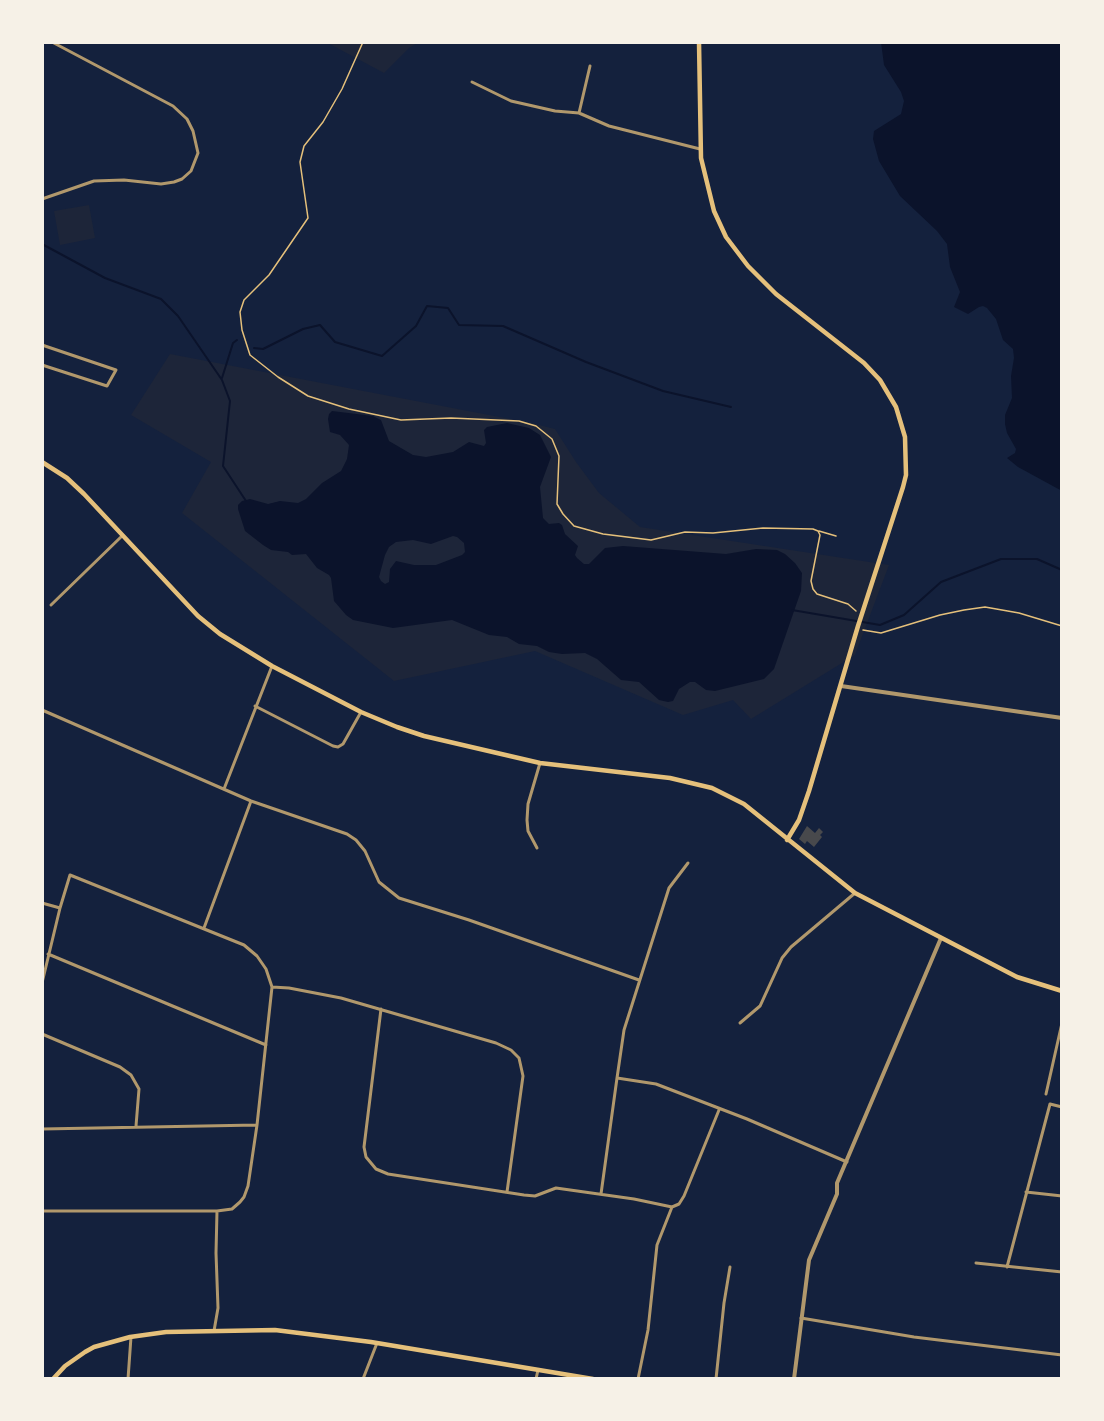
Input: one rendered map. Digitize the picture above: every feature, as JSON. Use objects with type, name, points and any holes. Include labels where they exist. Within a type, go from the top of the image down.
[{"type":"main road","points":[[699,42],[700,149],[714,211],[726,237],[739,256],[776,294],[864,363],[880,380],[896,407],[905,437],[906,475],[809,791],[798,820],[787,840]]},
{"type":"main road","points":[[42,462],[67,478],[198,616],[220,634],[272,666],[361,711],[424,736],[540,763],[670,777],[712,788],[744,804],[855,893],[1017,977],[1062,991]]},
{"type":"main road","points":[[53,1379],[65,1366],[87,1351],[131,1337],[166,1332],[275,1330],[377,1342],[593,1379]]},
{"type":"street","points":[[42,199],[94,181],[124,180],[160,184],[174,182],[182,179],[191,171],[198,153],[193,131],[187,119],[173,106],[52,42]]},
{"type":"street","points":[[579,113],[590,66]]},
{"type":"street","points":[[472,82],[511,101],[555,111],[579,113],[609,126],[700,149]]},
{"type":"street","points":[[42,345],[116,370],[107,386],[42,365]]},
{"type":"street","points":[[51,605],[122,536]]},
{"type":"street","points":[[224,789],[272,666]]},
{"type":"street","points":[[841,686],[1062,718]]},
{"type":"street","points":[[255,706],[338,747],[343,744],[361,711]]},
{"type":"street","points":[[42,710],[251,801],[351,836],[365,851],[379,882],[399,898],[639,980]]},
{"type":"street","points":[[537,848],[528,831],[527,820],[528,804],[540,763]]},
{"type":"street","points":[[204,928],[251,801]]},
{"type":"street","points":[[601,1194],[622,1040],[669,888],[688,862]]},
{"type":"street","points":[[42,983],[70,874],[244,945],[257,956],[266,969],[272,987],[267,1045],[248,1186],[244,1197],[232,1209],[42,1212]]},
{"type":"street","points":[[740,1023],[760,1006],[782,958],[791,947],[855,893]]},
{"type":"street","points":[[42,903],[60,908]]},
{"type":"street","points":[[794,1379],[809,1260],[837,1194],[837,1183],[940,938]]},
{"type":"street","points":[[48,954],[267,1045]]},
{"type":"street","points":[[272,987],[306,990],[381,1010],[496,1043],[516,1054],[523,1076],[507,1192]]},
{"type":"street","points":[[381,1010],[364,1152],[368,1161],[376,1169],[388,1174],[535,1196],[556,1188],[672,1207],[679,1204],[684,1196],[719,1109]]},
{"type":"street","points":[[1046,1094],[1062,1023]]},
{"type":"street","points":[[42,1034],[120,1067],[131,1075],[139,1089],[136,1126]]},
{"type":"street","points":[[616,1078],[656,1084],[846,1162]]},
{"type":"street","points":[[1007,1267],[1050,1104],[1062,1107]]},
{"type":"street","points":[[42,1129],[257,1125]]},
{"type":"street","points":[[1026,1192],[1062,1196]]},
{"type":"street","points":[[638,1379],[648,1330],[657,1245],[672,1207]]},
{"type":"street","points":[[214,1331],[218,1308],[217,1211]]},
{"type":"street","points":[[976,1263],[1062,1272]]},
{"type":"street","points":[[716,1379],[730,1267]]},
{"type":"street","points":[[801,1318],[914,1337],[1062,1355]]},
{"type":"street","points":[[128,1379],[131,1337]]},
{"type":"street","points":[[363,1379],[377,1342]]},
{"type":"street","points":[[536,1379],[538,1370]]},
{"type":"path","points":[[363,42],[345,83],[323,122],[304,146],[300,162],[308,218],[269,275],[243,304],[240,312],[242,330],[250,355],[278,377],[308,396],[349,409],[401,420],[451,418],[519,421],[536,426],[552,439],[559,456],[557,504],[562,514],[574,526],[603,534],[651,540],[685,532],[713,533],[763,528],[813,528],[836,536]]},
{"type":"path","points":[[818,531],[820,536],[811,581],[813,589],[817,594],[849,604],[856,613]]},
{"type":"path","points":[[863,631],[880,633],[940,615],[986,607],[1019,613],[1062,626]]},
{"type":"shaded area","points":[[326,42],[419,42],[409,48],[384,73]]},
{"type":"shaded area","points":[[881,42],[1062,42],[1062,491],[1018,467],[1007,458],[1015,453],[1016,449],[1005,424],[1005,415],[1012,398],[1013,349],[1003,340],[996,319],[987,308],[979,307],[968,314],[954,307],[960,292],[950,267],[947,244],[937,231],[900,196],[879,161],[873,139],[874,131],[901,114],[904,101],[884,65]]},
{"type":"shaded area","points":[[89,205],[95,238],[60,245],[54,211]]},
{"type":"shaded area","points":[[170,354],[555,429],[599,493],[640,527],[889,565],[855,655],[751,719],[733,700],[683,715],[535,651],[394,681],[182,513],[211,462],[131,415]]},
{"type":"shaded area","points":[[332,411],[373,416],[381,420],[389,441],[413,455],[426,457],[453,452],[469,442],[484,446],[486,443],[484,430],[487,427],[507,423],[529,428],[540,435],[551,457],[540,487],[543,518],[549,524],[562,525],[565,534],[578,546],[575,555],[584,564],[589,564],[605,548],[623,546],[726,554],[756,549],[777,550],[785,554],[802,573],[801,591],[774,669],[764,679],[715,691],[706,690],[695,682],[690,682],[679,689],[673,701],[668,702],[659,700],[639,682],[621,680],[597,659],[585,653],[549,652],[537,646],[519,644],[507,637],[489,635],[452,620],[393,628],[353,620],[334,601],[329,575],[317,568],[306,554],[292,555],[288,552],[271,550],[263,545],[245,531],[238,509],[242,501],[250,499],[268,504],[280,501],[298,503],[341,471],[347,459],[349,445],[340,435],[330,432],[329,414]],"holes":[[[453,536],[464,543],[465,552],[462,555],[436,565],[414,565],[396,561],[390,569],[389,582],[385,584],[381,581],[379,577],[385,555],[389,547],[396,542],[413,540],[431,544]]]},
{"type":"building","points":[[807,826],[815,833],[819,828],[823,832],[814,847],[807,841],[805,844],[799,839]]},
{"type":"waterway","points":[[42,244],[105,278],[161,299],[178,316],[222,380],[230,401],[223,466],[246,501]]},
{"type":"waterway","points":[[254,348],[263,349],[303,329],[320,325],[335,342],[382,356],[416,326],[427,306],[448,308],[459,325],[503,326],[586,362],[663,391],[731,407]]},
{"type":"waterway","points":[[222,378],[233,343],[237,340]]},
{"type":"waterway","points":[[792,610],[880,625],[904,615],[941,582],[1001,559],[1037,559],[1062,570]]}]
